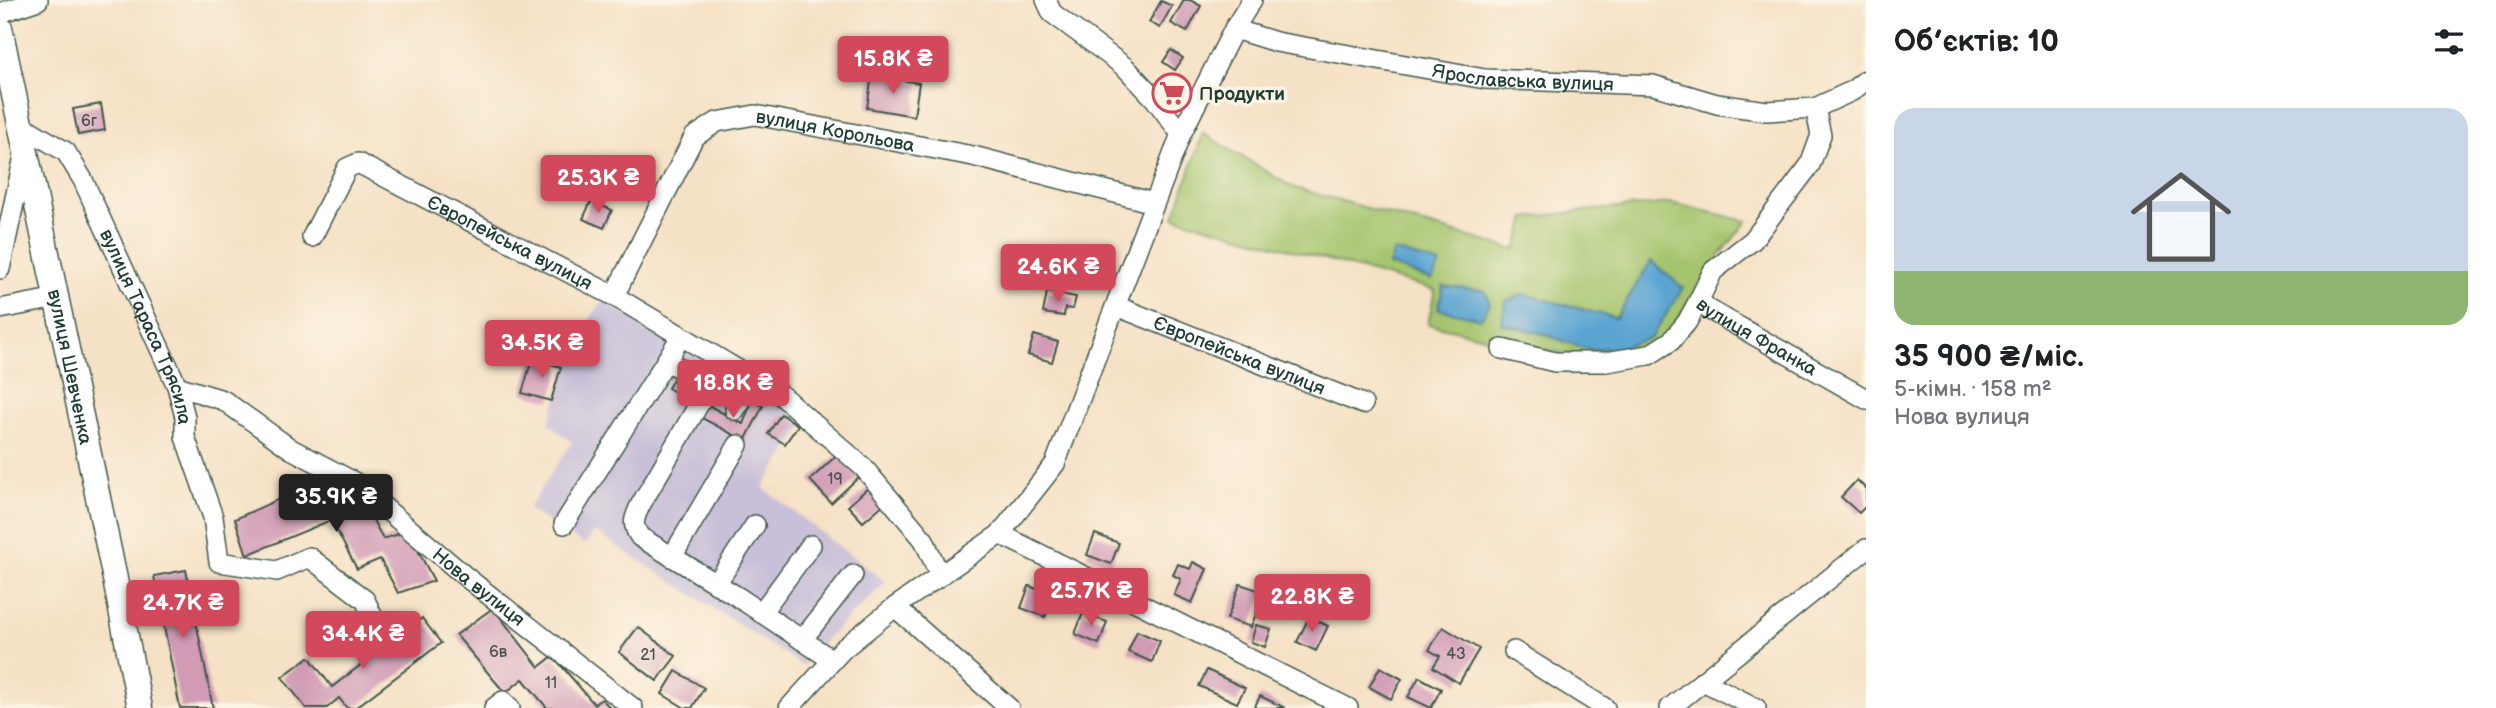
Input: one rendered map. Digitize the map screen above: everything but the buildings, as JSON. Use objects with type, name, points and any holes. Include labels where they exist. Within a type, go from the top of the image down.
[{"type":"main road","name":"вулиця Шевченка","points":[[0,28],[12,117],[25,151],[57,298],[140,708]]},
{"type":"street","points":[[0,13],[38,0]]},
{"type":"street","points":[[1046,0],[1052,13],[1125,66],[1155,99],[1181,134]]},
{"type":"street","points":[[789,708],[832,660],[895,607],[1000,534],[1055,464],[1181,134],[1234,29],[1252,0]]},
{"type":"street","name":"Ярославська вулиця","points":[[1234,29],[1276,42],[1485,79],[1653,85],[1717,104],[1768,111],[1815,108]]},
{"type":"street","points":[[1699,300],[1713,271],[1753,240],[1810,165],[1821,135],[1815,108],[1852,91],[1866,79]]},
{"type":"street","name":"вулиця Корольова","points":[[614,296],[694,137],[717,122],[755,115],[973,156],[1154,203]]},
{"type":"street","name":"вулиця Тараса Трясила","points":[[12,117],[66,152],[83,180],[177,386],[185,416],[185,438],[213,517],[219,562],[277,571],[309,557],[365,600],[382,636]]},
{"type":"street","points":[[0,269],[25,151]]},
{"type":"street","name":"Європейська вулиця","points":[[312,237],[348,168],[358,163],[614,296],[782,396],[863,467],[924,540],[940,576]]},
{"type":"street","points":[[0,309],[57,298]]},
{"type":"street","name":"вулиця Франка","points":[[1502,349],[1555,362],[1606,362],[1649,355],[1671,341],[1687,322],[1699,300],[1708,309],[1866,399]]},
{"type":"street","name":"Європейська вулиця","points":[[1116,306],[1363,404]]},
{"type":"street","points":[[564,524],[677,343]]},
{"type":"street","points":[[666,361],[740,400],[735,410]]},
{"type":"street","points":[[710,385],[634,518],[634,528],[640,537],[832,660]]},
{"type":"street","name":"Нова вулиця","points":[[177,386],[223,400],[291,449],[354,482],[466,577],[633,708]]},
{"type":"street","points":[[673,557],[738,445]]},
{"type":"street","points":[[716,584],[755,525]]},
{"type":"street","points":[[1000,534],[1348,708]]},
{"type":"street","points":[[761,613],[810,545]]},
{"type":"street","points":[[1670,708],[1866,549]]},
{"type":"street","points":[[802,640],[853,575]]},
{"type":"street","points":[[895,607],[1009,708]]},
{"type":"street","points":[[1514,651],[1605,708]]},
{"type":"street","points":[[1703,681],[1756,708]]},
{"type":"street","points":[[494,708],[503,701],[510,708]]},
{"type":"shaded area","points":[[603,300],[781,403],[805,423],[763,488],[886,582],[827,638],[803,666],[595,532],[585,545],[528,509],[572,442],[549,424],[572,345]]},
{"type":"green space","points":[[1203,133],[1292,187],[1516,250],[1526,218],[1672,203],[1747,221],[1710,268],[1668,335],[1644,349],[1586,357],[1523,346],[1428,324],[1435,290],[1174,217]]},
{"type":"water","points":[[1394,251],[1440,264],[1432,280],[1389,265]]},
{"type":"water","points":[[1651,261],[1683,288],[1651,338],[1620,348],[1587,349],[1540,333],[1501,324],[1506,301],[1524,294],[1616,318]]},
{"type":"water","points":[[1443,286],[1485,291],[1490,304],[1481,319],[1438,309]]},
{"type":"place","name":"Продукти","points":[[1172,93]]}]
